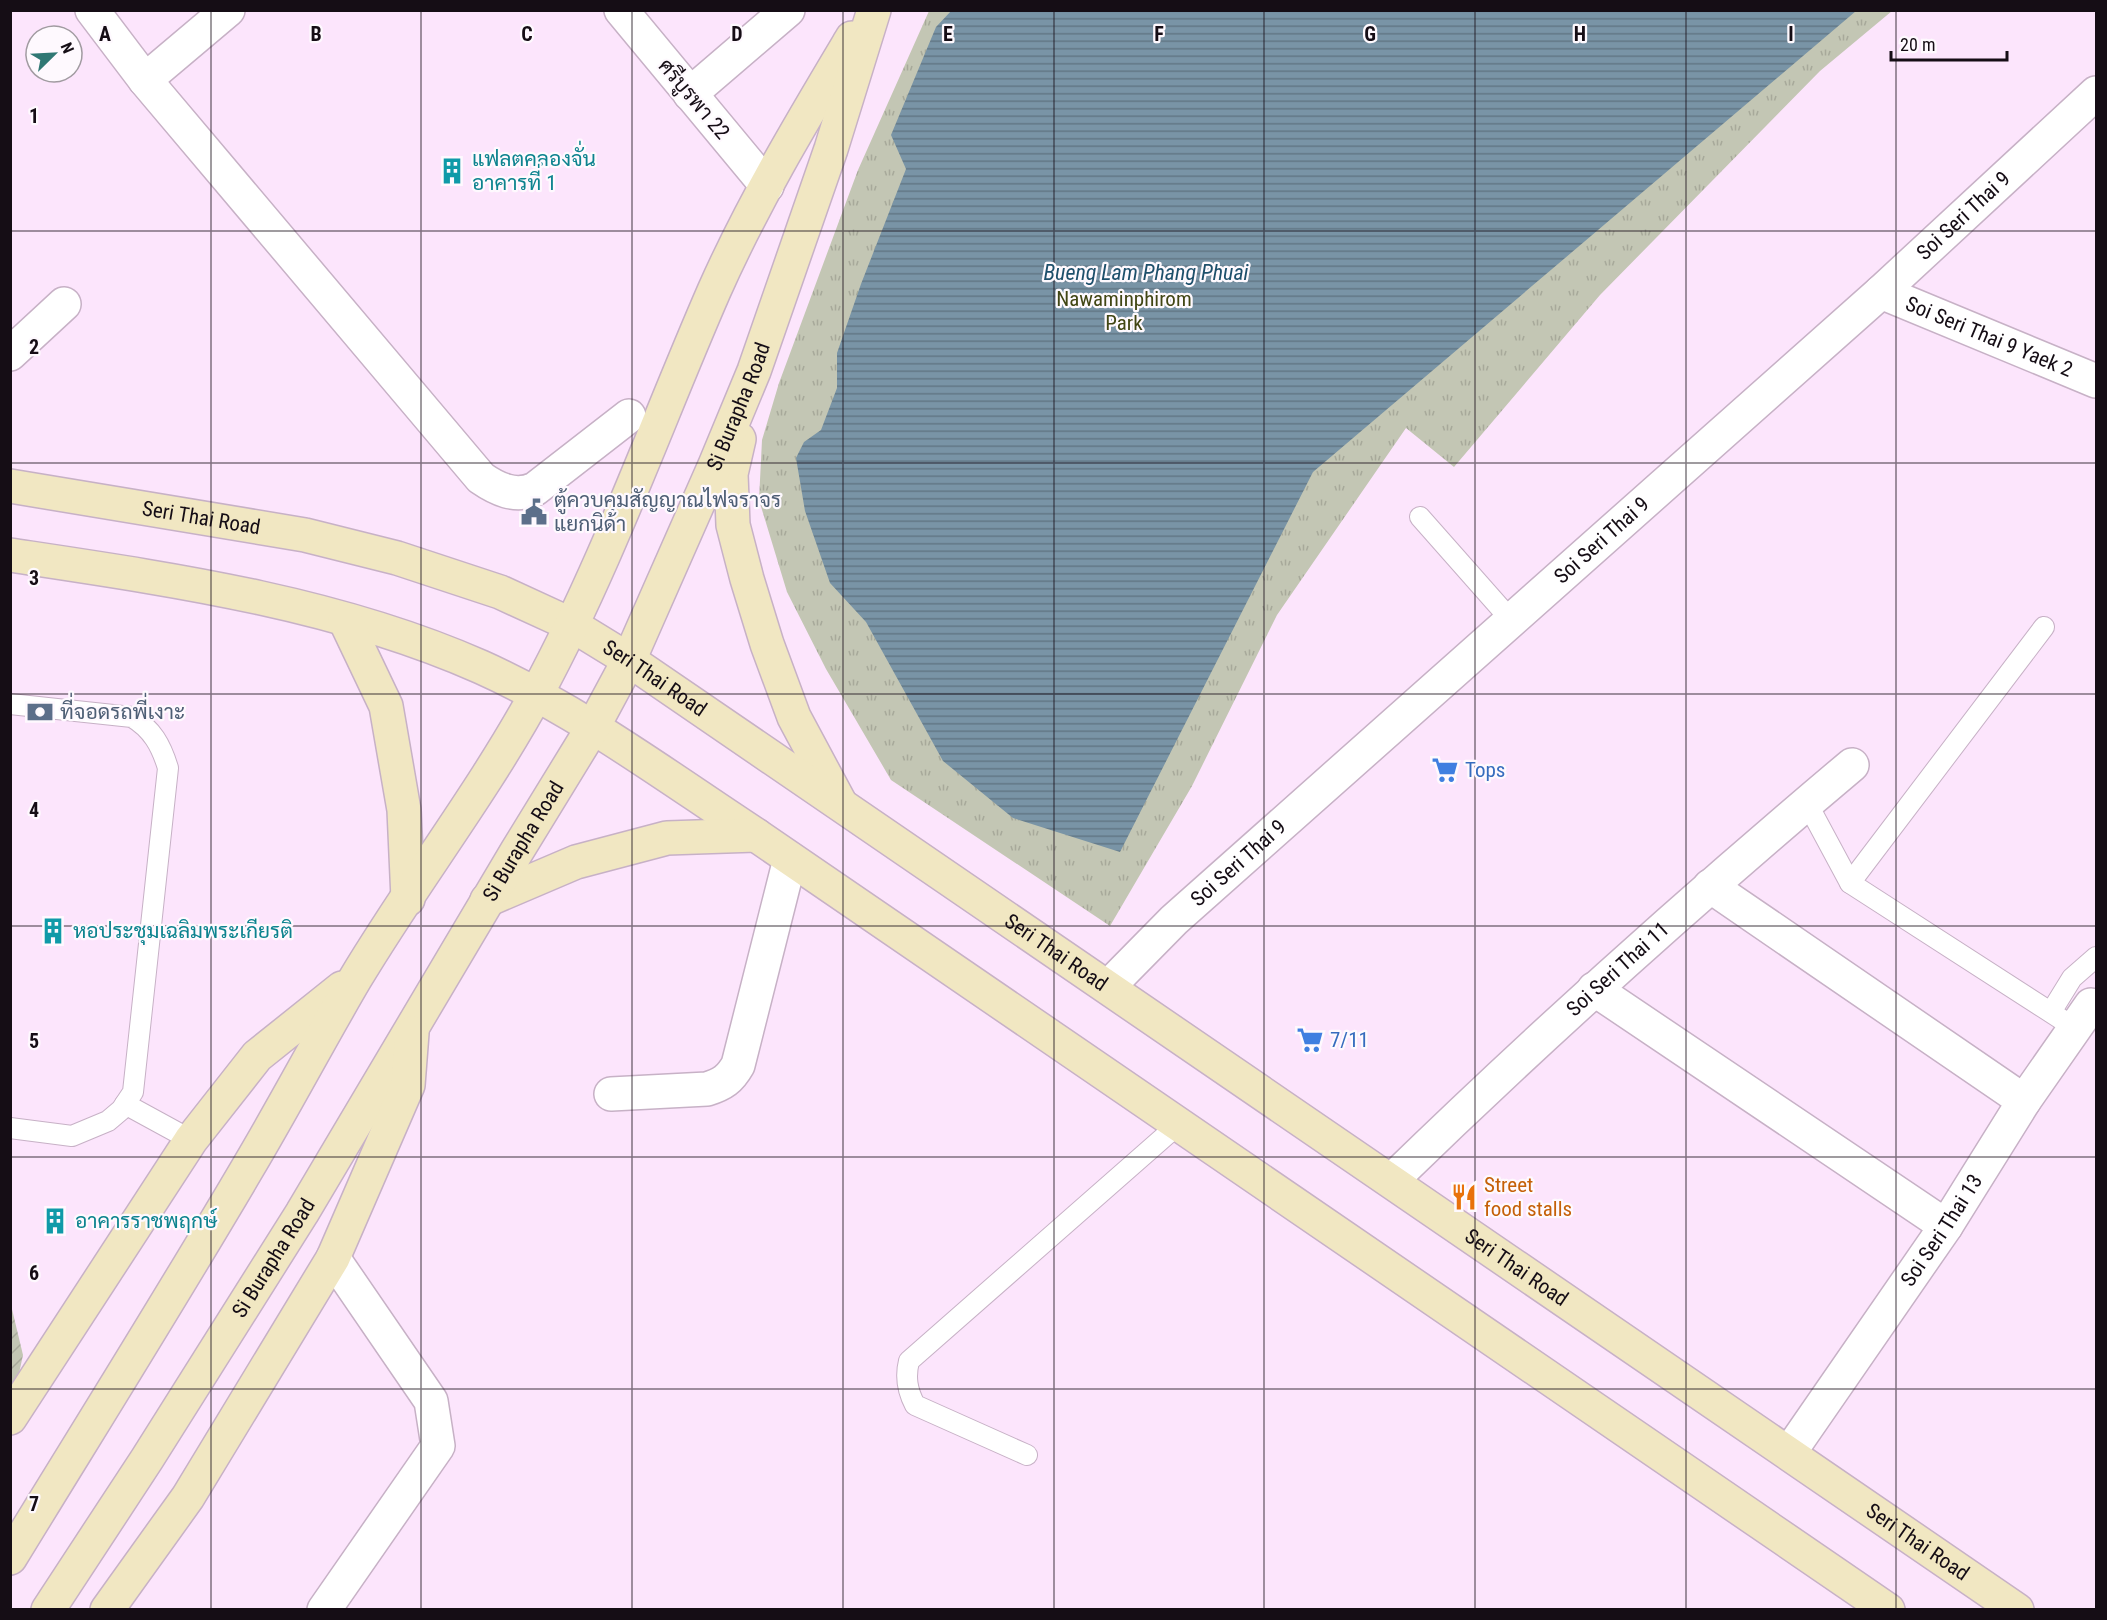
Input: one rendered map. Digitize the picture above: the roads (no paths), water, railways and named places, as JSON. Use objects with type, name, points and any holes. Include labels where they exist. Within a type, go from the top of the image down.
[{"type":"main road","points":[[10,1558],[247,1170],[357,975],[408,899],[537,694],[572,625],[716,287],[806,114],[869,10]]},
{"type":"main road","name":"Si Burapha Road","points":[[48,1610],[147,1459],[302,1213],[593,727],[629,660],[754,371],[831,149],[874,10]]},
{"type":"main road","points":[[754,371],[731,474],[733,525],[757,612],[794,717],[841,806]]},
{"type":"main road","name":"Seri Thai Road","points":[[10,486],[305,535],[397,558],[500,592],[572,625],[629,660],[1392,1180],[2017,1610]]},
{"type":"main road","points":[[10,555],[194,586],[269,601],[345,620],[414,640],[480,667],[537,694],[593,727],[756,835],[1888,1610]]},
{"type":"main road","points":[[345,620],[386,706],[404,810],[408,899]]},
{"type":"main road","points":[[488,900],[576,862],[667,838],[756,835]]},
{"type":"main road","points":[[10,1418],[190,1140],[257,1056],[357,975]]},
{"type":"main road","points":[[107,1610],[188,1497],[333,1258],[408,1085],[413,1026]]},
{"type":"street","points":[[92,10],[145,80],[481,477],[504,491],[528,492],[535,489],[629,416]]},
{"type":"street","points":[[145,80],[228,10]]},
{"type":"street","name":"ศรีบูรพา 22","points":[[621,10],[767,186]]},
{"type":"street","points":[[690,94],[788,10]]},
{"type":"street","name":"Soi Seri Thai 9","points":[[1108,987],[1174,920],[1881,292],[2097,93]]},
{"type":"street","name":"Soi Seri Thai 9 Yaek 2","points":[[1881,292],[2097,381]]},
{"type":"street","points":[[10,354],[64,304]]},
{"type":"street","name":"Soi Seri Thai 11","points":[[1392,1180],[1594,989],[1852,765]]},
{"type":"street","points":[[611,1094],[707,1089],[720,1085],[730,1078],[738,1065],[790,859]]},
{"type":"street","points":[[1710,886],[2024,1101]]},
{"type":"street","points":[[1594,989],[1946,1226]]},
{"type":"street","name":"Soi Seri Thai 13","points":[[1789,1453],[1946,1226],[2024,1101],[2072,1015]]},
{"type":"street","points":[[324,1610],[438,1446],[431,1401],[333,1258]]},
{"type":"lane","points":[[1420,517],[1511,620]]},
{"type":"lane","points":[[1850,883],[2044,627]]},
{"type":"lane","points":[[10,704],[132,717],[147,726],[156,738],[168,768],[133,1092],[108,1121],[72,1136],[10,1128]]},
{"type":"lane","points":[[1807,803],[1850,883],[2072,1015]]},
{"type":"lane","points":[[2072,1015],[2072,978],[2097,957]]},
{"type":"lane","points":[[125,1104],[190,1140]]},
{"type":"lane","points":[[1027,1455],[915,1405],[907,1384],[906,1372],[909,1361],[1180,1124]]},
{"type":"water","name":"Bueng Lam Phang Phuai","points":[[952,10],[1856,11],[1313,472],[1120,852],[1013,818],[943,761],[866,622],[830,583],[805,511],[796,458],[804,442],[821,430],[837,388],[837,353],[906,169],[891,135],[936,27]]},
{"type":"place","name":"แฟลตคลองจั่น อาคารที่ 1","points":[[452,171]]},
{"type":"place","name":"ตู้ควบคุมสัญญาณไฟจราจร แยกนิด้า","points":[[534,512]]},
{"type":"place","name":"ที่จอดรถพี่เงาะ","points":[[40,712]]},
{"type":"place","name":"Tops","points":[[1445,770]]},
{"type":"place","name":"หอประชุมเฉลิมพระเกียรติ","points":[[53,931]]},
{"type":"place","name":"7/11","points":[[1310,1040]]},
{"type":"place","name":"Street food stalls","points":[[1464,1197]]},
{"type":"place","name":"อาคารราชพฤกษ์","points":[[55,1221]]},
{"type":"park label","name":"Nawaminphirom Park","points":[[1124,311]]}]
